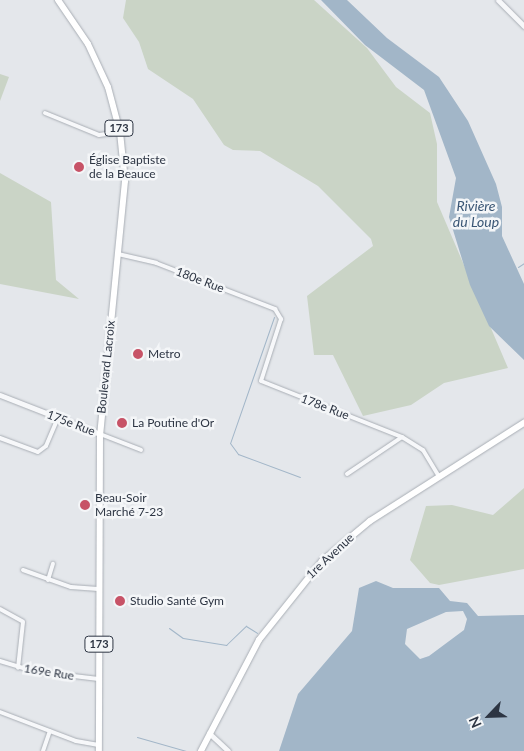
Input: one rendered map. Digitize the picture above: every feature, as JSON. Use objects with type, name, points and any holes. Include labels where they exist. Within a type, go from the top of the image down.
[{"type":"main road","name":"Boulevard Lacroix","points":[[58,0],[98,63],[120,132],[125,181],[100,434],[98,589],[99,748]]},
{"type":"main road","name":"1re Avenue","points":[[200,751],[259,640],[322,561],[370,521],[440,479],[524,423]]},
{"type":"street","points":[[498,0],[524,26]]},
{"type":"street","points":[[45,113],[99,135],[120,132]]},
{"type":"street","name":"180e Rue","points":[[118,254],[156,263],[280,314]]},
{"type":"street","name":"178e Rue","points":[[280,314],[261,381],[402,437],[423,450],[440,479]]},
{"type":"street","name":"175e Rue","points":[[0,395],[141,450]]},
{"type":"street","points":[[0,438],[38,452],[46,446],[58,418]]},
{"type":"street","points":[[347,474],[402,437]]},
{"type":"street","points":[[48,580],[53,564]]},
{"type":"street","points":[[23,570],[48,580],[98,589]]},
{"type":"street","points":[[0,609],[23,622],[18,668]]},
{"type":"street","name":"169e Rue","points":[[0,661],[18,668],[99,679]]},
{"type":"street","points":[[0,712],[99,748]]},
{"type":"street","points":[[43,751],[50,731]]},
{"type":"street","points":[[209,733],[228,751]]},
{"type":"green space","points":[[126,0],[314,0],[367,48],[396,87],[430,113],[437,144],[437,202],[508,368],[444,383],[411,405],[363,416],[333,355],[314,355],[307,296],[373,246],[371,239],[318,186],[260,151],[233,150],[224,145],[193,99],[148,69],[139,42],[123,18]]},
{"type":"green space","points":[[0,74],[9,77],[0,101]]},
{"type":"green space","points":[[0,173],[51,202],[56,280],[79,299],[0,284]]},
{"type":"green space","points":[[524,488],[524,569],[439,585],[430,583],[410,560],[426,506],[452,505],[493,515]]},
{"type":"water","name":"Rivière du Loup","points":[[321,0],[347,0],[387,38],[439,77],[468,121],[496,184],[502,207],[502,236],[524,284],[524,360],[489,326],[470,285],[449,217],[456,178],[424,90],[365,45]]},
{"type":"water","points":[[376,581],[393,588],[439,588],[450,601],[467,603],[478,616],[524,615],[524,751],[279,751],[298,694],[352,631],[359,588]],"holes":[[[463,611],[467,619],[464,630],[429,656],[420,659],[405,644],[407,629],[446,612]]]},
{"type":"waterway","points":[[518,267],[524,263]]},
{"type":"waterway","points":[[274,317],[230,443],[238,454],[300,477]]},
{"type":"waterway","points":[[169,628],[183,638],[226,645],[246,626],[257,633]]},
{"type":"waterway","points":[[137,737],[186,751]]},
{"type":"place","name":"Église Baptiste de la Beauce","points":[[79,167]]},
{"type":"place","name":"Metro","points":[[138,354]]},
{"type":"place","name":"La Poutine d'Or","points":[[122,423]]},
{"type":"place","name":"Beau-Soir Marché 7-23","points":[[85,505]]},
{"type":"place","name":"Studio Santé Gym","points":[[120,601]]}]
